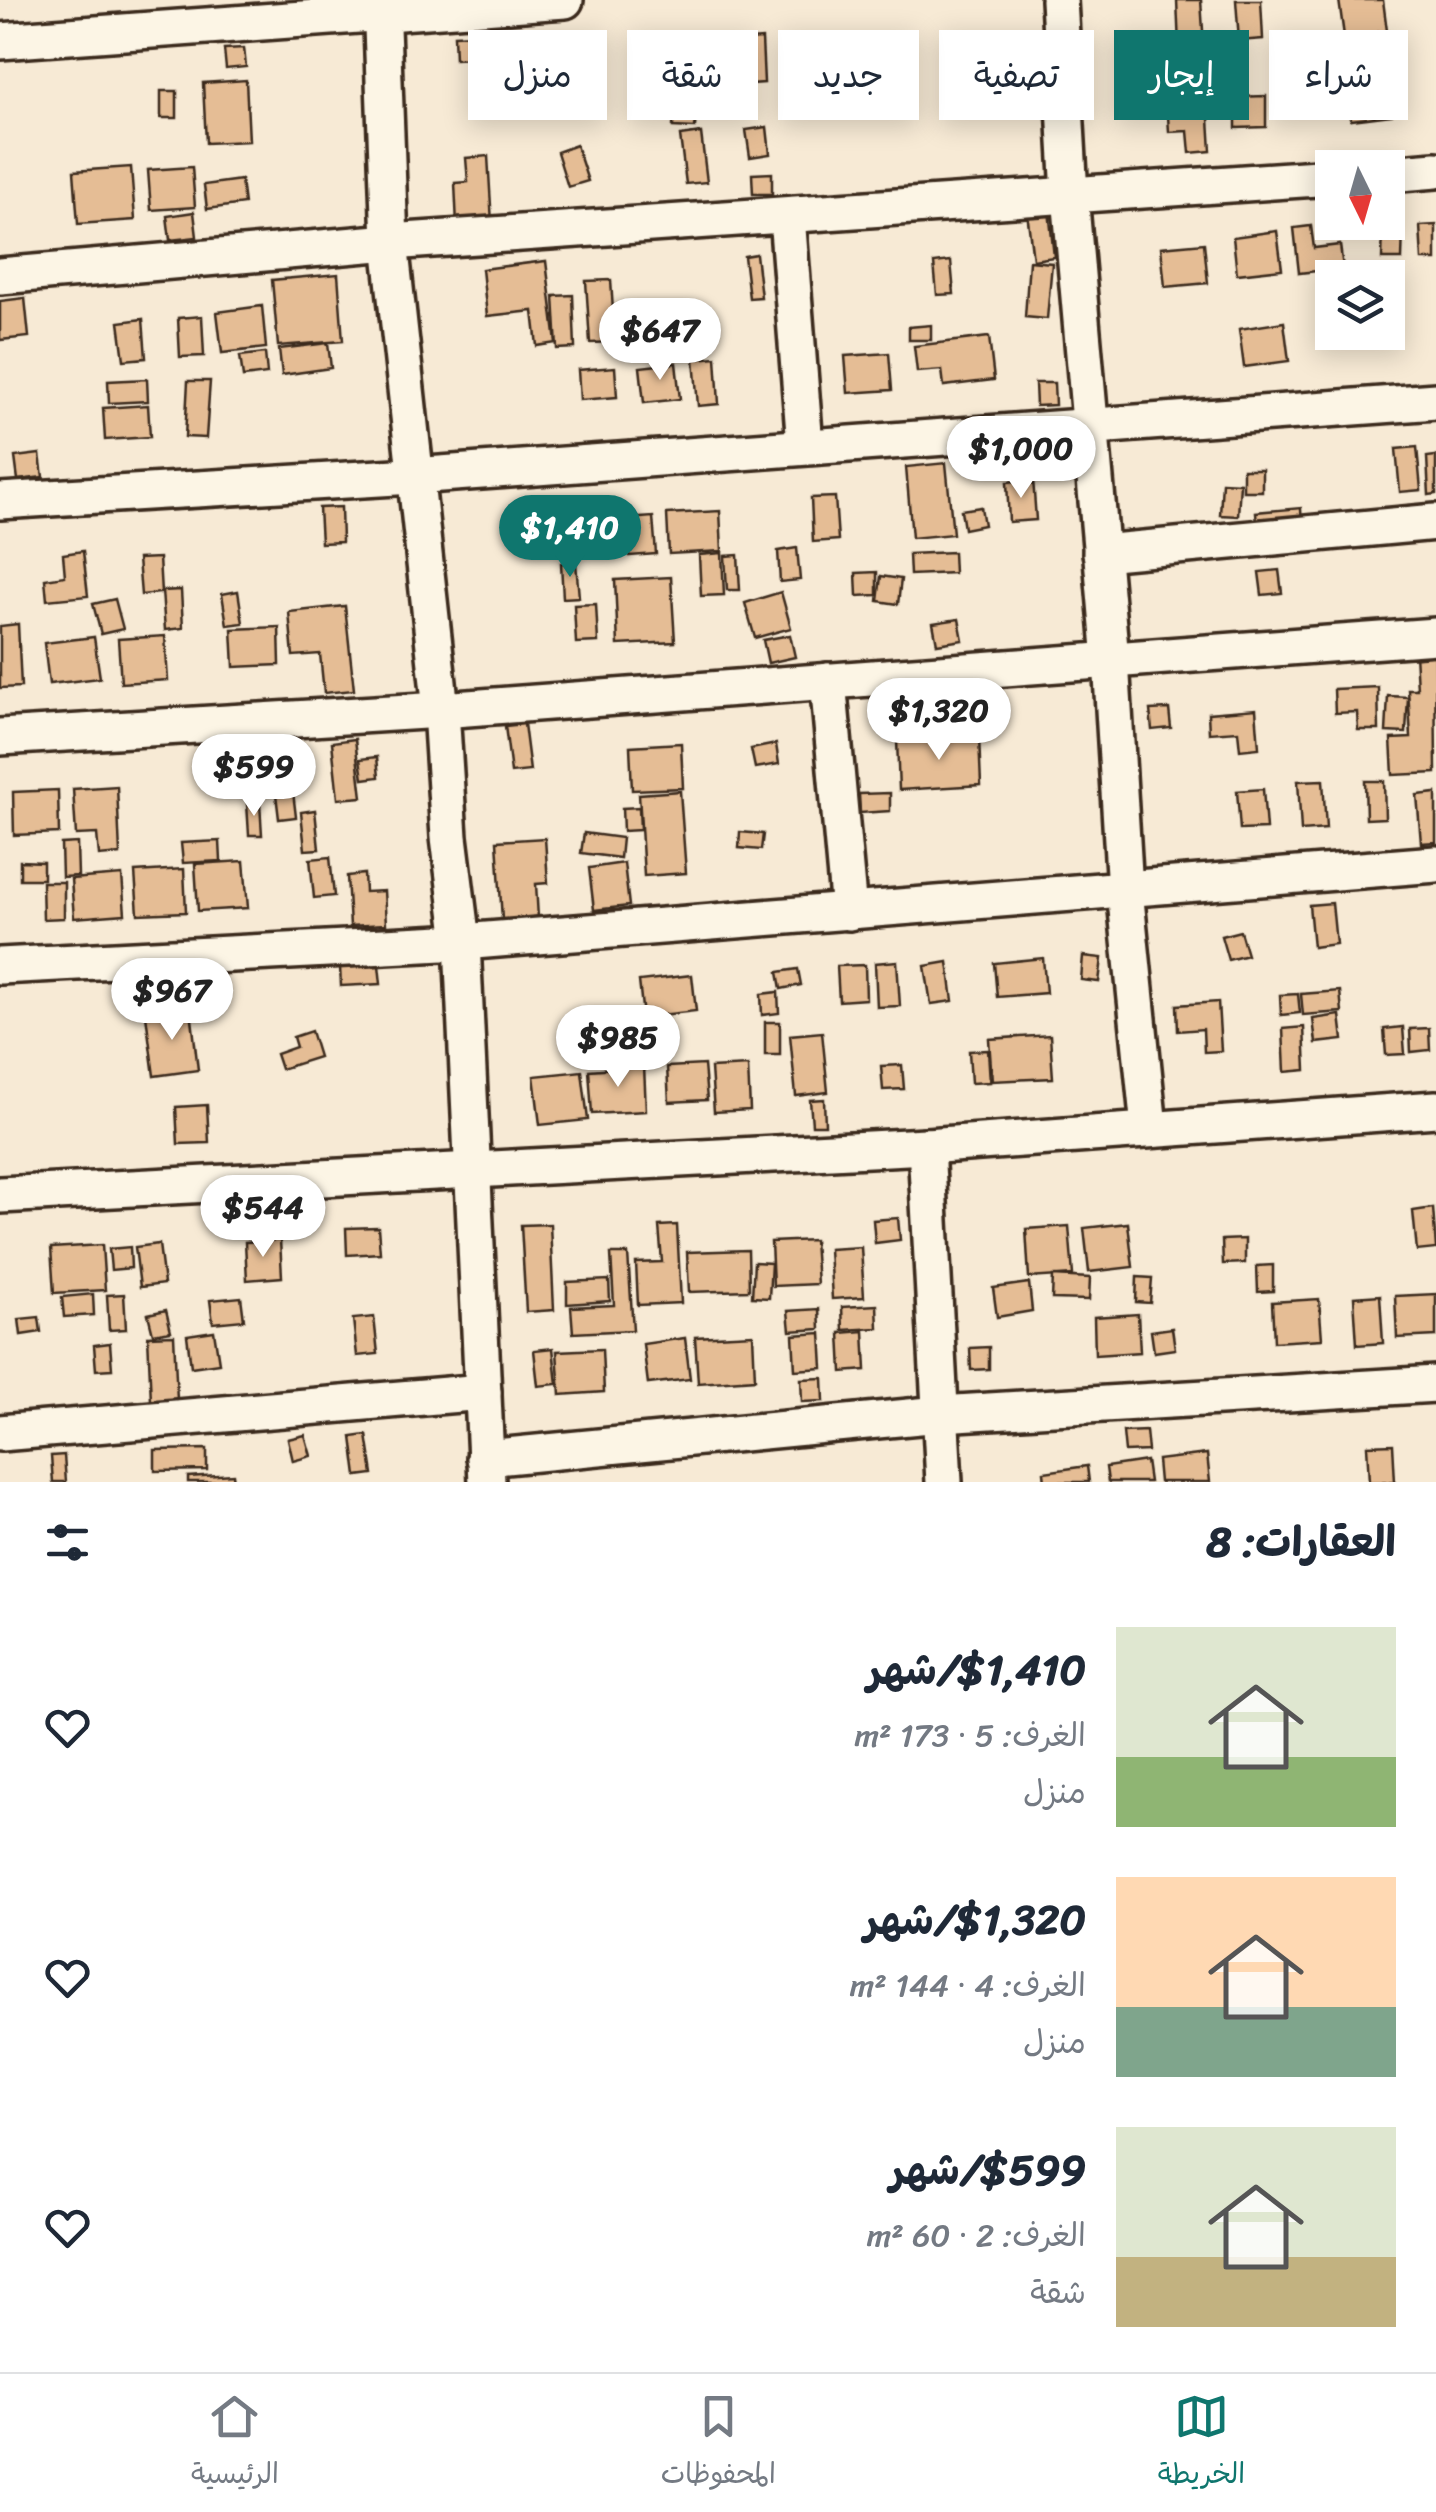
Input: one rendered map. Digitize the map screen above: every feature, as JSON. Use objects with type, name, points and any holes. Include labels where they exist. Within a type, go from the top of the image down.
[{"type":"street","points":[[0,41],[381,6],[565,0]]},
{"type":"street","points":[[1058,0],[1125,890],[1149,1128]]},
{"type":"street","points":[[381,6],[390,242],[462,942],[486,1470],[940,1414],[1436,1384]]},
{"type":"street","points":[[1405,173],[1436,170]]},
{"type":"street","points":[[0,276],[390,242],[1315,178]]},
{"type":"street","points":[[788,216],[805,446]]},
{"type":"street","points":[[0,500],[414,476],[1436,401]]},
{"type":"street","points":[[1101,552],[1436,522]]},
{"type":"street","points":[[0,738],[441,710],[1436,636]]},
{"type":"street","points":[[828,681],[850,912]]},
{"type":"street","points":[[0,966],[462,942],[1436,864]]},
{"type":"street","points":[[0,1195],[926,1146],[1436,1109]]},
{"type":"street","points":[[926,1146],[944,1482]]},
{"type":"street","points":[[0,1433],[483,1392]]},
{"type":"building","points":[[1177,0],[1201,0],[1203,30],[1178,30]]},
{"type":"building","points":[[1236,0],[1261,0],[1263,39],[1249,40],[1249,30],[1238,30]]},
{"type":"building","points":[[1339,0],[1383,0],[1387,30],[1343,30]]},
{"type":"building","points":[[468,34],[468,58],[455,59],[454,35]]},
{"type":"building","points":[[758,39],[762,39],[764,83],[758,83]]},
{"type":"building","points":[[244,48],[246,67],[226,69],[224,49]]},
{"type":"building","points":[[246,80],[249,141],[206,143],[203,83]]},
{"type":"building","points":[[161,91],[177,91],[177,118],[161,118]]},
{"type":"building","points":[[1266,96],[1266,127],[1236,128],[1236,120],[1249,120],[1249,97]]},
{"type":"building","points":[[673,120],[695,120],[695,128],[673,127]]},
{"type":"building","points":[[1168,120],[1209,120],[1211,151],[1190,153],[1188,131],[1169,132]]},
{"type":"building","points":[[767,127],[770,154],[750,157],[746,130]]},
{"type":"building","points":[[701,133],[707,182],[686,184],[680,136]]},
{"type":"building","points":[[576,145],[588,181],[568,187],[557,152]]},
{"type":"building","points":[[488,156],[492,223],[457,225],[455,183],[468,182],[466,158]]},
{"type":"building","points":[[131,167],[135,220],[78,224],[74,171]]},
{"type":"building","points":[[192,167],[195,207],[151,210],[148,170]]},
{"type":"building","points":[[772,173],[772,194],[753,194],[752,174]]},
{"type":"building","points":[[241,180],[244,204],[207,209],[204,185]]},
{"type":"building","points":[[1049,210],[1054,257],[1033,260],[1027,212]]},
{"type":"building","points":[[194,212],[197,237],[170,240],[167,216]]},
{"type":"building","points":[[1436,225],[1436,260],[1422,260],[1420,226]]},
{"type":"building","points":[[1311,226],[1314,248],[1340,245],[1342,260],[1315,260],[1315,271],[1299,273],[1294,228]]},
{"type":"building","points":[[1277,231],[1282,269],[1237,274],[1233,237]]},
{"type":"building","points":[[1383,240],[1403,240],[1402,259],[1382,259]]},
{"type":"building","points":[[1204,243],[1208,283],[1165,287],[1161,247]]},
{"type":"building","points":[[756,254],[761,297],[749,298],[744,256]]},
{"type":"building","points":[[546,261],[556,343],[537,346],[533,311],[487,316],[482,269]]},
{"type":"building","points":[[951,261],[954,294],[937,295],[934,263]]},
{"type":"building","points":[[1029,261],[1052,263],[1047,319],[1025,317]]},
{"type":"building","points":[[338,274],[343,341],[278,346],[272,280]]},
{"type":"building","points":[[611,280],[615,342],[590,343],[586,281]]},
{"type":"building","points":[[573,295],[575,348],[557,349],[554,296]]},
{"type":"building","points":[[25,298],[29,337],[0,340],[0,301]]},
{"type":"building","points":[[262,306],[266,348],[222,353],[217,312]]},
{"type":"building","points":[[202,316],[204,356],[180,357],[178,318]]},
{"type":"building","points":[[143,319],[146,358],[124,360],[119,322]]},
{"type":"building","points":[[1284,322],[1289,361],[1244,367],[1239,329]]},
{"type":"building","points":[[931,325],[931,340],[909,340],[909,327]]},
{"type":"building","points":[[989,337],[994,380],[944,386],[942,370],[917,372],[914,346]]},
{"type":"building","points":[[328,343],[331,368],[282,375],[279,349]]},
{"type":"building","points":[[265,353],[267,374],[243,377],[240,356]]},
{"type":"building","points":[[889,353],[892,390],[848,393],[845,356]]},
{"type":"building","points":[[716,357],[719,404],[698,406],[694,359]]},
{"type":"building","points":[[676,363],[680,399],[644,403],[640,367]]},
{"type":"building","points":[[615,367],[617,397],[580,400],[578,370]]},
{"type":"building","points":[[147,379],[148,401],[109,403],[108,381]]},
{"type":"building","points":[[188,381],[210,381],[206,438],[185,437]]},
{"type":"building","points":[[1035,383],[1054,383],[1055,405],[1036,406]]},
{"type":"building","points":[[148,405],[150,437],[105,440],[103,408]]},
{"type":"building","points":[[1417,447],[1421,490],[1400,492],[1396,449]]},
{"type":"building","points":[[40,454],[43,477],[18,480],[15,457]]},
{"type":"building","points":[[1436,456],[1436,494],[1429,495],[1427,457]]},
{"type":"building","points":[[946,463],[953,534],[912,538],[906,467]]},
{"type":"building","points":[[1243,469],[1262,469],[1262,491],[1243,491]]},
{"type":"building","points":[[1033,479],[1036,520],[1009,522],[1007,482]]},
{"type":"building","points":[[1222,482],[1240,483],[1238,516],[1220,515]]},
{"type":"building","points":[[835,497],[838,540],[813,542],[811,498]]},
{"type":"building","points":[[341,507],[342,542],[321,543],[319,508]]},
{"type":"building","points":[[981,507],[984,525],[964,529],[961,510]]},
{"type":"building","points":[[1301,508],[1302,530],[1258,533],[1256,512]]},
{"type":"building","points":[[720,511],[722,551],[669,554],[667,514]]},
{"type":"building","points":[[653,517],[656,554],[630,556],[627,519]]},
{"type":"building","points":[[797,548],[800,580],[780,582],[778,551]]},
{"type":"building","points":[[83,551],[88,596],[47,600],[45,579],[65,576],[63,554]]},
{"type":"building","points":[[953,552],[954,573],[910,575],[909,554]]},
{"type":"building","points":[[722,553],[724,595],[701,596],[699,555]]},
{"type":"building","points":[[738,555],[740,590],[727,590],[725,556]]},
{"type":"building","points":[[159,558],[161,593],[141,595],[138,559]]},
{"type":"building","points":[[561,563],[576,563],[579,597],[563,598]]},
{"type":"building","points":[[1279,570],[1282,593],[1262,595],[1259,572]]},
{"type":"building","points":[[877,572],[877,595],[857,596],[856,573]]},
{"type":"building","points":[[881,576],[901,579],[898,604],[878,601]]},
{"type":"building","points":[[671,577],[675,642],[618,645],[615,580]]},
{"type":"building","points":[[181,590],[183,628],[165,630],[162,591]]},
{"type":"building","points":[[238,591],[243,623],[227,625],[222,594]]},
{"type":"building","points":[[781,592],[791,628],[755,638],[745,603]]},
{"type":"building","points":[[115,599],[123,629],[101,634],[93,604]]},
{"type":"building","points":[[596,604],[598,642],[576,643],[574,605]]},
{"type":"building","points":[[345,606],[354,690],[324,693],[320,654],[293,656],[289,612]]},
{"type":"building","points":[[959,619],[963,640],[937,644],[933,623]]},
{"type":"building","points":[[18,624],[21,687],[0,688],[0,626]]},
{"type":"building","points":[[279,627],[280,665],[234,667],[232,629]]},
{"type":"building","points":[[790,635],[795,657],[768,663],[763,640]]},
{"type":"building","points":[[165,636],[168,680],[121,683],[118,639]]},
{"type":"building","points":[[94,637],[100,678],[49,684],[44,643]]},
{"type":"building","points":[[1435,652],[1436,773],[1393,775],[1391,739],[1411,738],[1408,689],[1417,689],[1415,653]]},
{"type":"building","points":[[1378,687],[1379,730],[1358,730],[1357,712],[1335,713],[1334,689]]},
{"type":"building","points":[[1388,696],[1408,697],[1406,733],[1386,732]]},
{"type":"building","points":[[1169,709],[1171,728],[1152,730],[1150,710]]},
{"type":"building","points":[[1256,709],[1259,748],[1240,750],[1238,731],[1209,733],[1208,713]]},
{"type":"building","points":[[524,724],[530,771],[511,773],[505,726]]},
{"type":"building","points":[[979,736],[981,785],[899,790],[897,740]]},
{"type":"building","points":[[355,739],[362,797],[338,799],[332,742]]},
{"type":"building","points":[[681,743],[683,788],[632,790],[630,746]]},
{"type":"building","points":[[776,744],[779,764],[755,768],[751,749]]},
{"type":"building","points":[[377,757],[379,777],[363,779],[360,759]]},
{"type":"building","points":[[1323,780],[1326,829],[1301,831],[1298,781]]},
{"type":"building","points":[[1365,781],[1384,781],[1385,818],[1366,819]]},
{"type":"building","points":[[117,786],[120,854],[99,856],[97,834],[76,835],[73,789]]},
{"type":"building","points":[[1263,789],[1266,829],[1240,830],[1237,791]]},
{"type":"building","points":[[58,790],[59,833],[14,835],[13,792]]},
{"type":"building","points":[[680,791],[686,873],[644,876],[639,794]]},
{"type":"building","points":[[293,792],[296,817],[279,819],[276,794]]},
{"type":"building","points":[[890,793],[890,811],[860,813],[859,794]]},
{"type":"building","points":[[1436,793],[1436,842],[1421,843],[1417,795]]},
{"type":"building","points":[[247,803],[260,803],[262,835],[249,835]]},
{"type":"building","points":[[639,807],[640,830],[623,831],[622,808]]},
{"type":"building","points":[[315,810],[319,849],[305,850],[301,812]]},
{"type":"building","points":[[740,832],[763,834],[761,850],[739,848]]},
{"type":"building","points":[[584,833],[622,838],[620,858],[581,853]]},
{"type":"building","points":[[545,838],[548,883],[536,884],[538,918],[502,920],[497,841]]},
{"type":"building","points":[[220,841],[221,861],[183,863],[181,843]]},
{"type":"building","points":[[77,843],[78,876],[62,877],[61,844]]},
{"type":"building","points":[[330,857],[334,896],[314,898],[310,859]]},
{"type":"building","points":[[20,861],[43,862],[43,879],[20,879]]},
{"type":"building","points":[[244,861],[248,908],[198,911],[195,864]]},
{"type":"building","points":[[624,863],[629,906],[594,910],[589,868]]},
{"type":"building","points":[[184,869],[186,912],[138,914],[135,872]]},
{"type":"building","points":[[364,874],[365,892],[384,891],[386,924],[350,926],[347,876]]},
{"type":"building","points":[[122,875],[125,914],[74,918],[71,879]]},
{"type":"building","points":[[42,882],[64,882],[64,918],[43,919]]},
{"type":"building","points":[[1332,903],[1336,944],[1313,947],[1309,905]]},
{"type":"building","points":[[1240,931],[1247,955],[1228,960],[1221,936]]},
{"type":"building","points":[[1083,956],[1102,958],[1099,982],[1081,980]]},
{"type":"building","points":[[1043,958],[1046,993],[997,997],[994,963]]},
{"type":"building","points":[[897,961],[900,1006],[877,1007],[875,963]]},
{"type":"building","points":[[948,962],[953,1001],[931,1004],[925,966]]},
{"type":"building","points":[[379,965],[381,984],[341,986],[340,967]]},
{"type":"building","points":[[865,965],[866,999],[839,1001],[837,966]]},
{"type":"building","points":[[798,969],[801,985],[781,989],[778,972]]},
{"type":"building","points":[[692,975],[696,1011],[643,1017],[639,981]]},
{"type":"building","points":[[1340,991],[1342,1012],[1303,1015],[1301,994]]},
{"type":"building","points":[[778,992],[779,1013],[762,1015],[761,994]]},
{"type":"building","points":[[1298,994],[1300,1013],[1281,1015],[1280,995]]},
{"type":"building","points":[[1218,1002],[1221,1051],[1204,1052],[1203,1029],[1178,1031],[1177,1005]]},
{"type":"building","points":[[191,1010],[198,1070],[154,1076],[146,1015]]},
{"type":"building","points":[[618,1010],[621,1036],[588,1041],[584,1014]]},
{"type":"building","points":[[1340,1015],[1343,1040],[1316,1043],[1313,1019]]},
{"type":"building","points":[[765,1022],[780,1022],[780,1055],[765,1055]]},
{"type":"building","points":[[1304,1027],[1306,1070],[1285,1072],[1283,1029]]},
{"type":"building","points":[[1403,1027],[1405,1054],[1386,1055],[1384,1029]]},
{"type":"building","points":[[1429,1028],[1430,1050],[1411,1052],[1410,1029]]},
{"type":"building","points":[[311,1031],[319,1057],[281,1069],[276,1054],[296,1047],[293,1037]]},
{"type":"building","points":[[822,1032],[828,1092],[796,1096],[790,1035]]},
{"type":"building","points":[[1050,1035],[1053,1078],[992,1081],[989,1039]]},
{"type":"building","points":[[988,1050],[990,1082],[971,1083],[969,1051]]},
{"type":"building","points":[[704,1065],[707,1100],[669,1102],[667,1067]]},
{"type":"building","points":[[902,1065],[904,1089],[883,1090],[881,1066]]},
{"type":"building","points":[[644,1066],[646,1111],[592,1114],[589,1070]]},
{"type":"building","points":[[748,1066],[750,1110],[714,1112],[711,1068]]},
{"type":"building","points":[[582,1071],[588,1120],[540,1125],[534,1076]]},
{"type":"building","points":[[824,1099],[825,1125],[812,1125],[810,1100]]},
{"type":"building","points":[[207,1105],[209,1143],[178,1144],[176,1107]]},
{"type":"building","points":[[1433,1208],[1436,1249],[1417,1251],[1413,1211]]},
{"type":"building","points":[[898,1218],[900,1240],[875,1243],[873,1220]]},
{"type":"building","points":[[1128,1223],[1133,1267],[1089,1272],[1084,1228]]},
{"type":"building","points":[[550,1224],[554,1310],[526,1312],[521,1225]]},
{"type":"building","points":[[677,1225],[681,1303],[638,1305],[636,1263],[662,1262],[659,1226]]},
{"type":"building","points":[[1069,1226],[1073,1275],[1029,1278],[1026,1229]]},
{"type":"building","points":[[378,1227],[380,1253],[347,1255],[346,1228]]},
{"type":"building","points":[[1245,1239],[1245,1263],[1223,1264],[1222,1240]]},
{"type":"building","points":[[280,1240],[282,1277],[247,1280],[245,1242]]},
{"type":"building","points":[[814,1240],[817,1284],[773,1286],[771,1242]]},
{"type":"building","points":[[159,1244],[164,1284],[140,1287],[135,1247]]},
{"type":"building","points":[[102,1245],[105,1290],[54,1293],[51,1248]]},
{"type":"building","points":[[130,1247],[131,1268],[111,1270],[109,1249]]},
{"type":"building","points":[[861,1247],[864,1297],[832,1299],[829,1249]]},
{"type":"building","points":[[748,1250],[749,1290],[689,1292],[687,1252]]},
{"type":"building","points":[[611,1254],[628,1254],[633,1330],[573,1333],[571,1307],[614,1305]]},
{"type":"building","points":[[754,1262],[771,1263],[769,1298],[752,1297]]},
{"type":"building","points":[[1273,1265],[1273,1291],[1258,1292],[1257,1266]]},
{"type":"building","points":[[1053,1276],[1090,1278],[1089,1300],[1052,1299]]},
{"type":"building","points":[[1137,1277],[1152,1278],[1150,1303],[1136,1302]]},
{"type":"building","points":[[609,1280],[610,1301],[567,1304],[567,1282]]},
{"type":"building","points":[[1029,1283],[1032,1311],[997,1317],[993,1288]]},
{"type":"building","points":[[93,1294],[94,1315],[64,1317],[62,1297]]},
{"type":"building","points":[[124,1294],[126,1329],[109,1330],[107,1295]]},
{"type":"building","points":[[1436,1294],[1436,1336],[1397,1338],[1395,1296]]},
{"type":"building","points":[[1380,1295],[1383,1343],[1357,1345],[1354,1297]]},
{"type":"building","points":[[241,1297],[244,1320],[213,1323],[210,1300]]},
{"type":"building","points":[[1319,1299],[1322,1339],[1274,1342],[1272,1302]]},
{"type":"building","points":[[877,1305],[878,1328],[843,1330],[842,1307]]},
{"type":"building","points":[[819,1309],[820,1329],[790,1331],[788,1311]]},
{"type":"building","points":[[166,1310],[171,1331],[153,1334],[148,1314]]},
{"type":"building","points":[[1138,1314],[1140,1352],[1095,1355],[1094,1317]]},
{"type":"building","points":[[39,1317],[41,1332],[21,1335],[19,1319]]},
{"type":"building","points":[[374,1317],[378,1354],[357,1356],[353,1319]]},
{"type":"building","points":[[1172,1328],[1175,1349],[1154,1352],[1151,1331]]},
{"type":"building","points":[[214,1331],[219,1363],[191,1367],[187,1335]]},
{"type":"building","points":[[864,1331],[866,1370],[842,1372],[840,1333]]},
{"type":"building","points":[[821,1333],[823,1368],[795,1370],[793,1335]]},
{"type":"building","points":[[753,1334],[755,1379],[698,1383],[695,1337]]},
{"type":"building","points":[[174,1335],[177,1400],[151,1401],[148,1336]]},
{"type":"building","points":[[685,1338],[690,1379],[648,1384],[643,1344]]},
{"type":"building","points":[[110,1343],[112,1369],[96,1370],[94,1345]]},
{"type":"building","points":[[989,1347],[989,1369],[971,1370],[970,1348]]},
{"type":"building","points":[[553,1348],[557,1384],[538,1386],[534,1350]]},
{"type":"building","points":[[602,1349],[604,1392],[560,1395],[557,1351]]},
{"type":"building","points":[[823,1378],[824,1401],[802,1402],[801,1379]]},
{"type":"building","points":[[1146,1431],[1148,1451],[1125,1452],[1123,1432]]},
{"type":"building","points":[[305,1435],[311,1456],[293,1461],[288,1439]]},
{"type":"building","points":[[367,1435],[373,1474],[357,1476],[352,1437]]},
{"type":"building","points":[[1393,1444],[1395,1482],[1369,1482],[1367,1445]]},
{"type":"building","points":[[207,1449],[207,1470],[155,1471],[155,1450]]},
{"type":"building","points":[[1207,1454],[1210,1482],[1159,1482],[1157,1460]]},
{"type":"building","points":[[64,1455],[66,1482],[53,1482],[51,1456]]},
{"type":"building","points":[[1146,1461],[1149,1482],[1108,1482],[1106,1467]]},
{"type":"building","points":[[1087,1466],[1089,1482],[1045,1482],[1044,1472]]},
{"type":"building","points":[[233,1474],[234,1482],[188,1482],[188,1477]]}]
